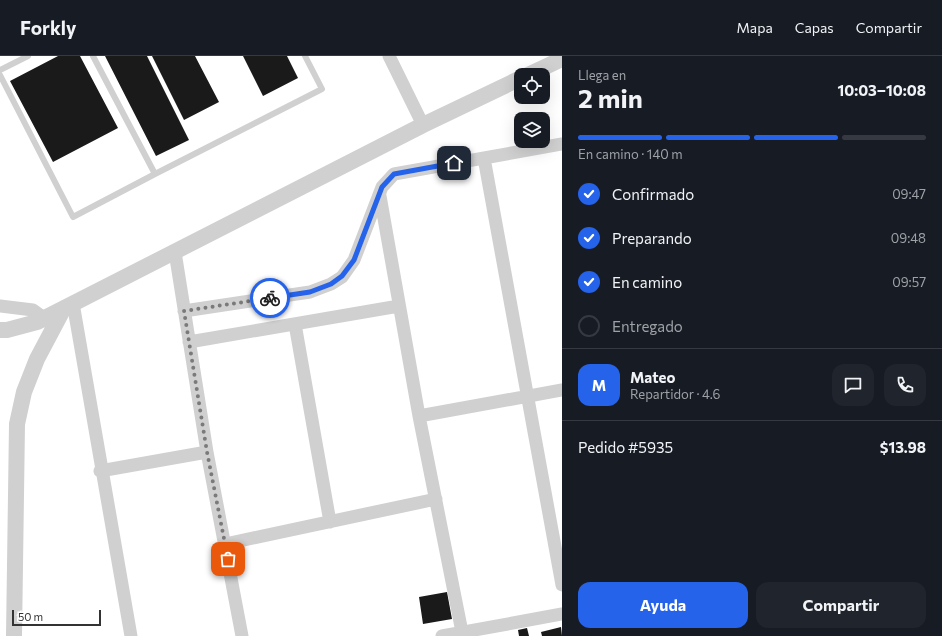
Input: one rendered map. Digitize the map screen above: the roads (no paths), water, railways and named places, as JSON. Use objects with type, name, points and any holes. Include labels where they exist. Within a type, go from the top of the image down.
[{"type":"street","points":[[389,56],[423,125]]},
{"type":"street","points":[[543,68],[562,59]]},
{"type":"street","points":[[0,330],[37,322],[423,125],[514,81]]},
{"type":"street","points":[[184,311],[310,292],[331,284],[342,276],[354,260],[382,187],[394,174],[562,144]]},
{"type":"street","points":[[484,158],[562,585]]},
{"type":"street","points":[[379,195],[419,416],[462,632]]},
{"type":"street","points":[[175,252],[207,452],[242,636]]},
{"type":"street","points":[[0,306],[33,310],[44,318]]},
{"type":"street","points":[[68,306],[102,470],[131,636]]},
{"type":"street","points":[[14,636],[17,424],[24,392],[36,359],[68,306]]},
{"type":"street","points":[[189,342],[399,306]]},
{"type":"street","points":[[295,324],[330,522]]},
{"type":"street","points":[[419,416],[562,390]]},
{"type":"street","points":[[102,470],[207,452]]},
{"type":"street","points":[[225,544],[436,499]]},
{"type":"street","points":[[442,636],[562,614]]},
{"type":"lane","points":[[0,70],[28,56]]},
{"type":"lane","points":[[93,56],[155,174]]},
{"type":"lane","points":[[0,75],[73,217],[322,89],[305,56]]}]
